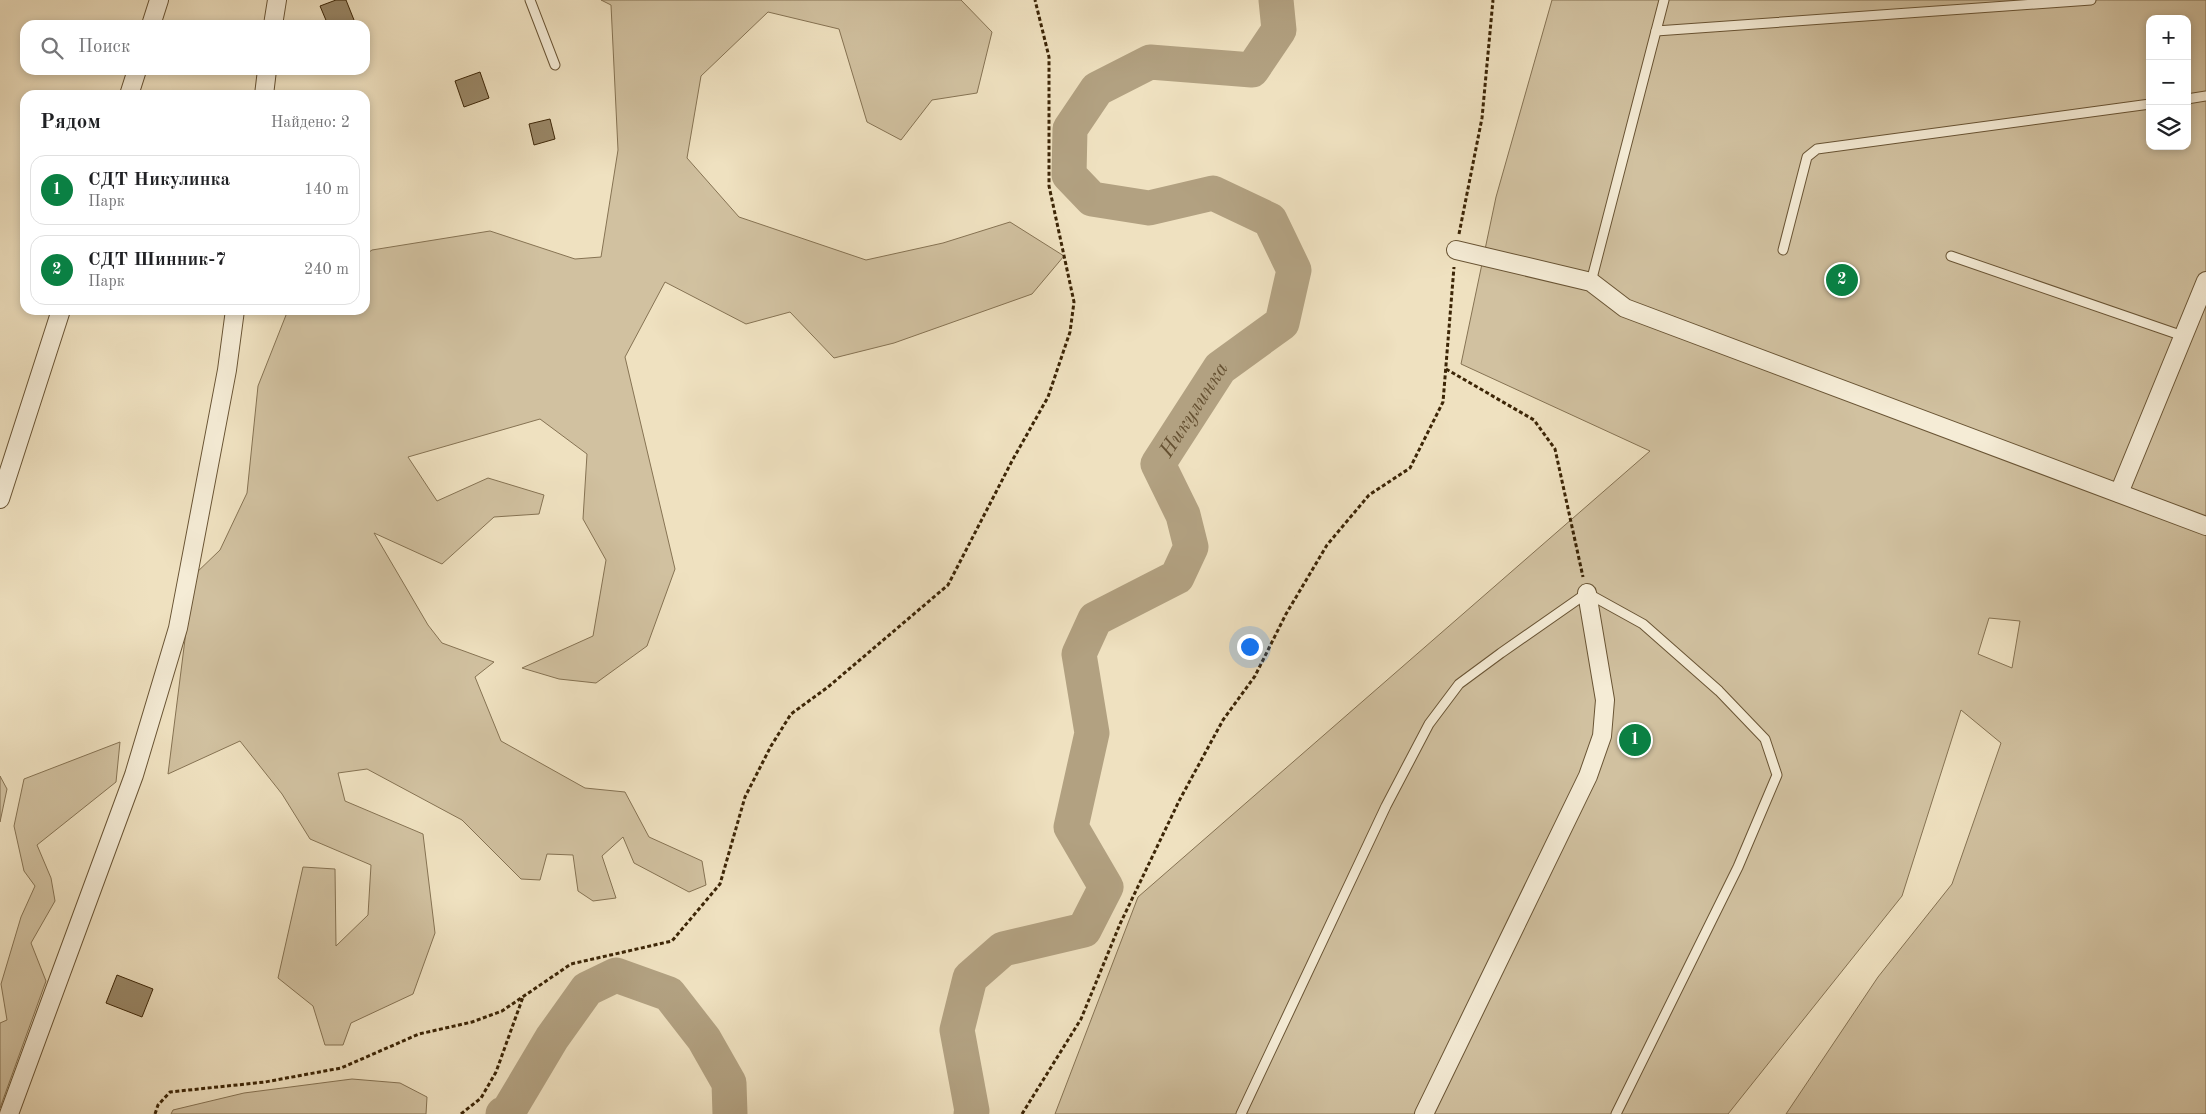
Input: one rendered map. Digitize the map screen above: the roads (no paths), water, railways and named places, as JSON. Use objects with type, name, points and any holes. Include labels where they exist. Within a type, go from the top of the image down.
[{"type":"street","points":[[153,20],[159,0]]},
{"type":"street","points":[[274,20],[277,0]]},
{"type":"street","points":[[131,90],[135,75]]},
{"type":"street","points":[[265,90],[266,75]]},
{"type":"street","points":[[1456,250],[1590,282],[1625,308],[2206,526]]},
{"type":"street","points":[[2119,493],[2206,281]]},
{"type":"street","points":[[0,499],[59,315]]},
{"type":"street","points":[[9,1114],[134,775],[178,628],[227,370],[234,315]]},
{"type":"street","points":[[1424,1114],[1588,776],[1602,736],[1605,700],[1587,593]]},
{"type":"lane","points":[[530,0],[555,65]]},
{"type":"lane","points":[[1590,282],[1664,0]]},
{"type":"lane","points":[[1656,31],[2091,0]]},
{"type":"lane","points":[[2191,98],[2206,96]]},
{"type":"lane","points":[[1783,250],[1807,157],[1817,149],[2146,105]]},
{"type":"lane","points":[[1951,256],[2183,336]]},
{"type":"lane","points":[[1241,1114],[1386,806],[1429,724],[1459,684],[1587,593],[1643,624],[1719,691],[1765,739],[1777,775],[1738,867],[1616,1114]]},
{"type":"waterway","name":"Никулинка","points":[[971,1114],[957,1030],[970,978],[1003,949],[1084,930],[1106,887],[1071,827],[1092,733],[1079,654],[1095,619],[1177,577],[1191,547],[1183,515],[1158,464],[1220,368],[1282,323],[1294,270],[1270,220],[1213,193],[1149,208],[1092,199],[1069,175],[1070,129],[1097,89],[1150,62],[1252,70],[1279,30],[1276,0]]},
{"type":"waterway","name":"Никулинка","points":[[503,1114],[508,1112],[552,1038],[587,989],[616,975],[669,994],[704,1039],[729,1083],[730,1114]]},
{"type":"place","name":"СДТ Шинник-7","points":[[1842,280]]},
{"type":"place","name":"СДТ Никулинка","points":[[1635,740]]}]
